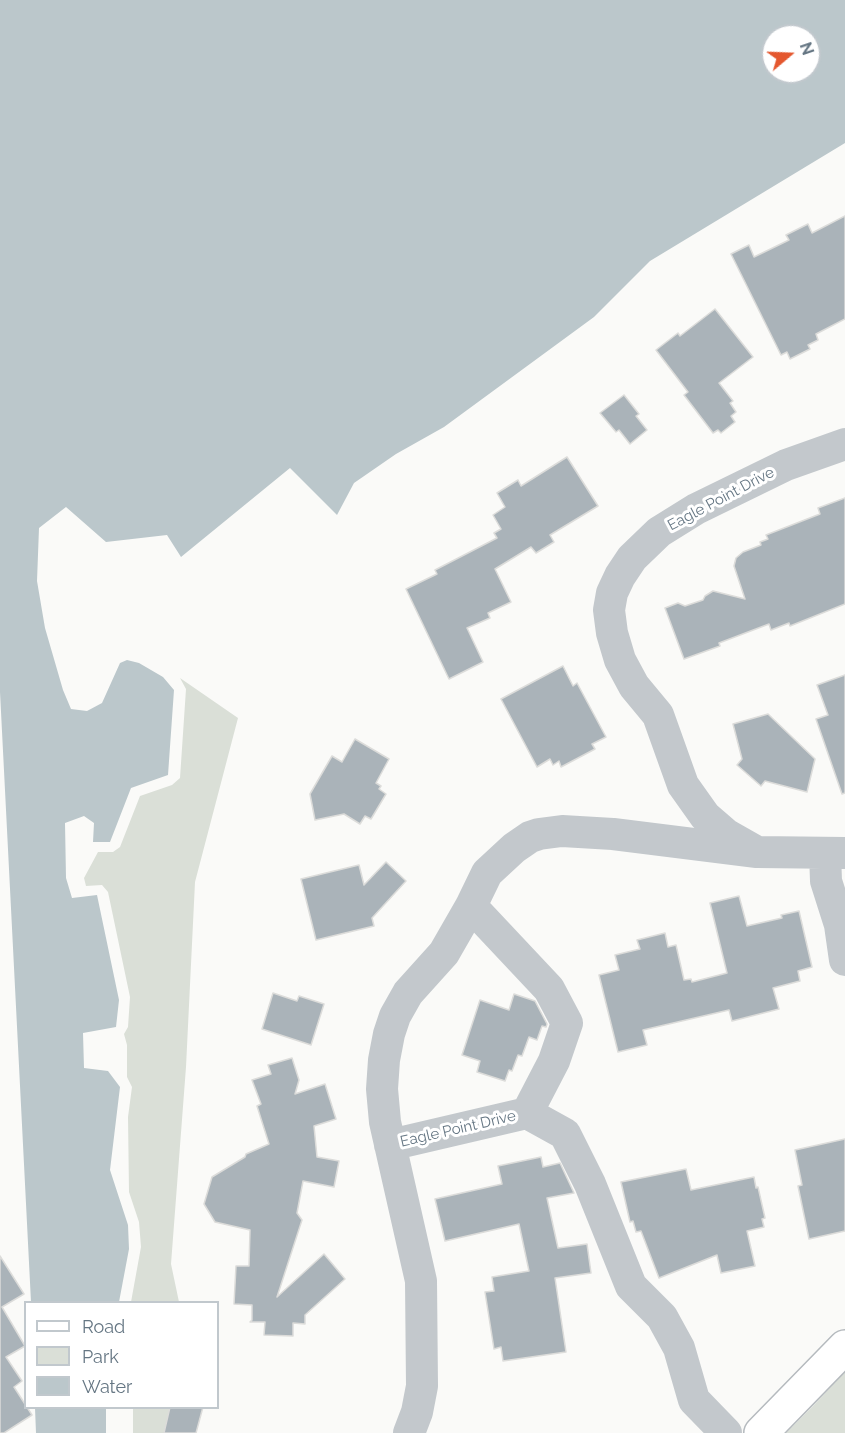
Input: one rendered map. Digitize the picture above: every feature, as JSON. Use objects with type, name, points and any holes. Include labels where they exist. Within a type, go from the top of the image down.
[{"type":"main road","points":[[761,1433],[845,1347]]},
{"type":"street","name":"Eagle Point Drive","points":[[757,852],[727,835],[705,816],[683,785],[658,715],[634,686],[620,660],[612,633],[609,610],[612,593],[620,576],[633,558],[659,532],[696,509],[786,465],[845,444]]},
{"type":"street","name":"Eagle Point Drive","points":[[409,1433],[417,1412],[422,1386],[421,1281],[385,1122],[382,1089],[384,1059],[394,1016],[408,993],[444,953],[487,873],[514,848],[539,834],[562,831],[613,834],[757,852],[835,853]]},
{"type":"street","points":[[835,853],[826,881],[840,925],[845,960]]},
{"type":"street","name":"Eagle Point Drive","points":[[390,1145],[527,1113],[554,1061],[567,1023],[549,989],[471,906]]},
{"type":"street","points":[[527,1113],[566,1134],[590,1184],[631,1286],[662,1317],[679,1348],[694,1400],[726,1433]]},
{"type":"green space","points":[[180,678],[238,718],[195,882],[186,1067],[171,1264],[179,1301],[131,1301],[141,1247],[139,1222],[129,1192],[128,1117],[132,1087],[127,1077],[127,1045],[124,1034],[128,1027],[130,997],[108,892],[102,885],[86,886],[84,878],[98,852],[113,852],[120,847],[140,796],[172,785],[180,778],[186,689]]},
{"type":"green space","points":[[845,1372],[845,1433],[786,1433],[813,1406]]},
{"type":"green space","points":[[133,1409],[194,1409],[195,1433],[133,1433]]},
{"type":"water","points":[[0,0],[845,0],[845,143],[650,261],[594,317],[444,427],[396,454],[354,483],[337,515],[290,468],[181,557],[167,535],[106,542],[66,507],[39,528],[37,581],[45,628],[63,690],[71,709],[87,711],[102,703],[120,663],[127,660],[139,663],[163,677],[174,690],[168,775],[131,788],[110,842],[93,842],[94,823],[84,816],[65,823],[66,878],[72,898],[97,895],[119,1000],[116,1027],[83,1033],[84,1068],[108,1071],[120,1087],[110,1170],[128,1225],[129,1249],[119,1301],[31,1301],[0,692]]},
{"type":"water","points":[[35,1409],[106,1409],[106,1433],[36,1433]]},
{"type":"building","points":[[845,216],[845,319],[816,334],[818,340],[808,345],[810,349],[790,359],[787,352],[781,355],[731,254],[749,245],[754,257],[789,240],[786,235],[808,224],[812,233]]},
{"type":"building","points":[[715,309],[753,357],[719,383],[733,401],[730,403],[736,412],[731,416],[735,422],[721,433],[718,430],[713,433],[684,395],[688,392],[656,350],[678,333],[680,336]]},
{"type":"building","points":[[624,395],[639,414],[636,416],[647,430],[630,444],[619,430],[616,432],[600,413]]},
{"type":"building","points":[[567,457],[598,506],[550,535],[554,542],[536,553],[531,547],[495,569],[511,602],[488,613],[490,618],[467,628],[483,662],[449,679],[406,589],[437,574],[435,570],[497,538],[494,533],[501,529],[493,515],[505,507],[497,493],[518,480],[521,486]]},
{"type":"building","points":[[845,498],[845,604],[790,626],[789,623],[771,630],[769,624],[684,659],[665,608],[678,603],[685,606],[703,600],[713,591],[745,599],[734,566],[736,558],[743,552],[761,545],[760,542],[768,539],[766,535],[820,514],[818,508]]},
{"type":"building","points":[[563,666],[573,686],[577,683],[606,737],[592,744],[595,749],[561,767],[559,761],[553,765],[550,759],[537,767],[501,699]]},
{"type":"building","points":[[845,675],[845,793],[842,794],[816,719],[828,715],[817,685]]},
{"type":"building","points":[[768,714],[815,759],[807,792],[765,781],[761,786],[737,765],[742,759],[733,724]]},
{"type":"building","points":[[355,739],[389,759],[376,783],[381,786],[379,789],[386,794],[371,819],[365,816],[360,824],[344,814],[315,820],[310,794],[332,756],[342,762]]},
{"type":"building","points":[[386,862],[406,881],[372,918],[374,926],[316,940],[301,879],[359,865],[364,885]]},
{"type":"building","points":[[739,896],[747,926],[782,918],[781,915],[799,911],[812,967],[798,971],[800,981],[773,988],[779,1009],[732,1021],[729,1010],[643,1030],[647,1045],[618,1052],[599,975],[619,970],[615,955],[640,949],[637,940],[665,933],[668,947],[676,945],[684,980],[691,979],[692,982],[727,973],[710,903]]},
{"type":"building","points":[[273,993],[297,1001],[299,996],[324,1004],[311,1045],[262,1029]]},
{"type":"building","points":[[514,994],[535,1001],[547,1024],[546,1027],[542,1026],[537,1040],[529,1037],[522,1056],[518,1055],[505,1081],[477,1072],[480,1061],[462,1055],[480,1000],[509,1010]]},
{"type":"building","points":[[292,1058],[299,1080],[295,1094],[325,1084],[336,1119],[314,1126],[317,1157],[339,1161],[334,1187],[303,1181],[297,1213],[302,1220],[277,1297],[324,1254],[345,1279],[305,1315],[305,1324],[293,1323],[293,1336],[264,1335],[265,1322],[250,1322],[252,1305],[234,1304],[236,1266],[249,1266],[250,1230],[215,1222],[204,1204],[212,1177],[245,1157],[246,1154],[269,1144],[257,1106],[261,1104],[252,1080],[271,1074],[268,1065]]},
{"type":"building","points":[[845,1139],[845,1231],[809,1239],[798,1186],[802,1185],[795,1150]]},
{"type":"building","points":[[541,1157],[543,1167],[560,1163],[574,1193],[547,1198],[558,1248],[587,1244],[591,1273],[555,1278],[566,1352],[503,1361],[501,1347],[494,1349],[485,1292],[494,1291],[492,1277],[529,1271],[519,1224],[445,1241],[435,1199],[502,1184],[498,1166]]},
{"type":"building","points":[[686,1169],[691,1190],[754,1177],[765,1218],[762,1219],[764,1227],[747,1231],[755,1266],[721,1273],[717,1255],[659,1278],[641,1231],[636,1232],[633,1221],[630,1222],[621,1182]]},
{"type":"building","points":[[0,1256],[24,1294],[2,1307],[24,1344],[24,1347],[6,1357],[22,1381],[14,1387],[24,1403],[24,1409],[28,1409],[32,1415],[4,1433],[0,1433]]},
{"type":"building","points":[[170,1409],[202,1409],[196,1433],[164,1433]]}]
